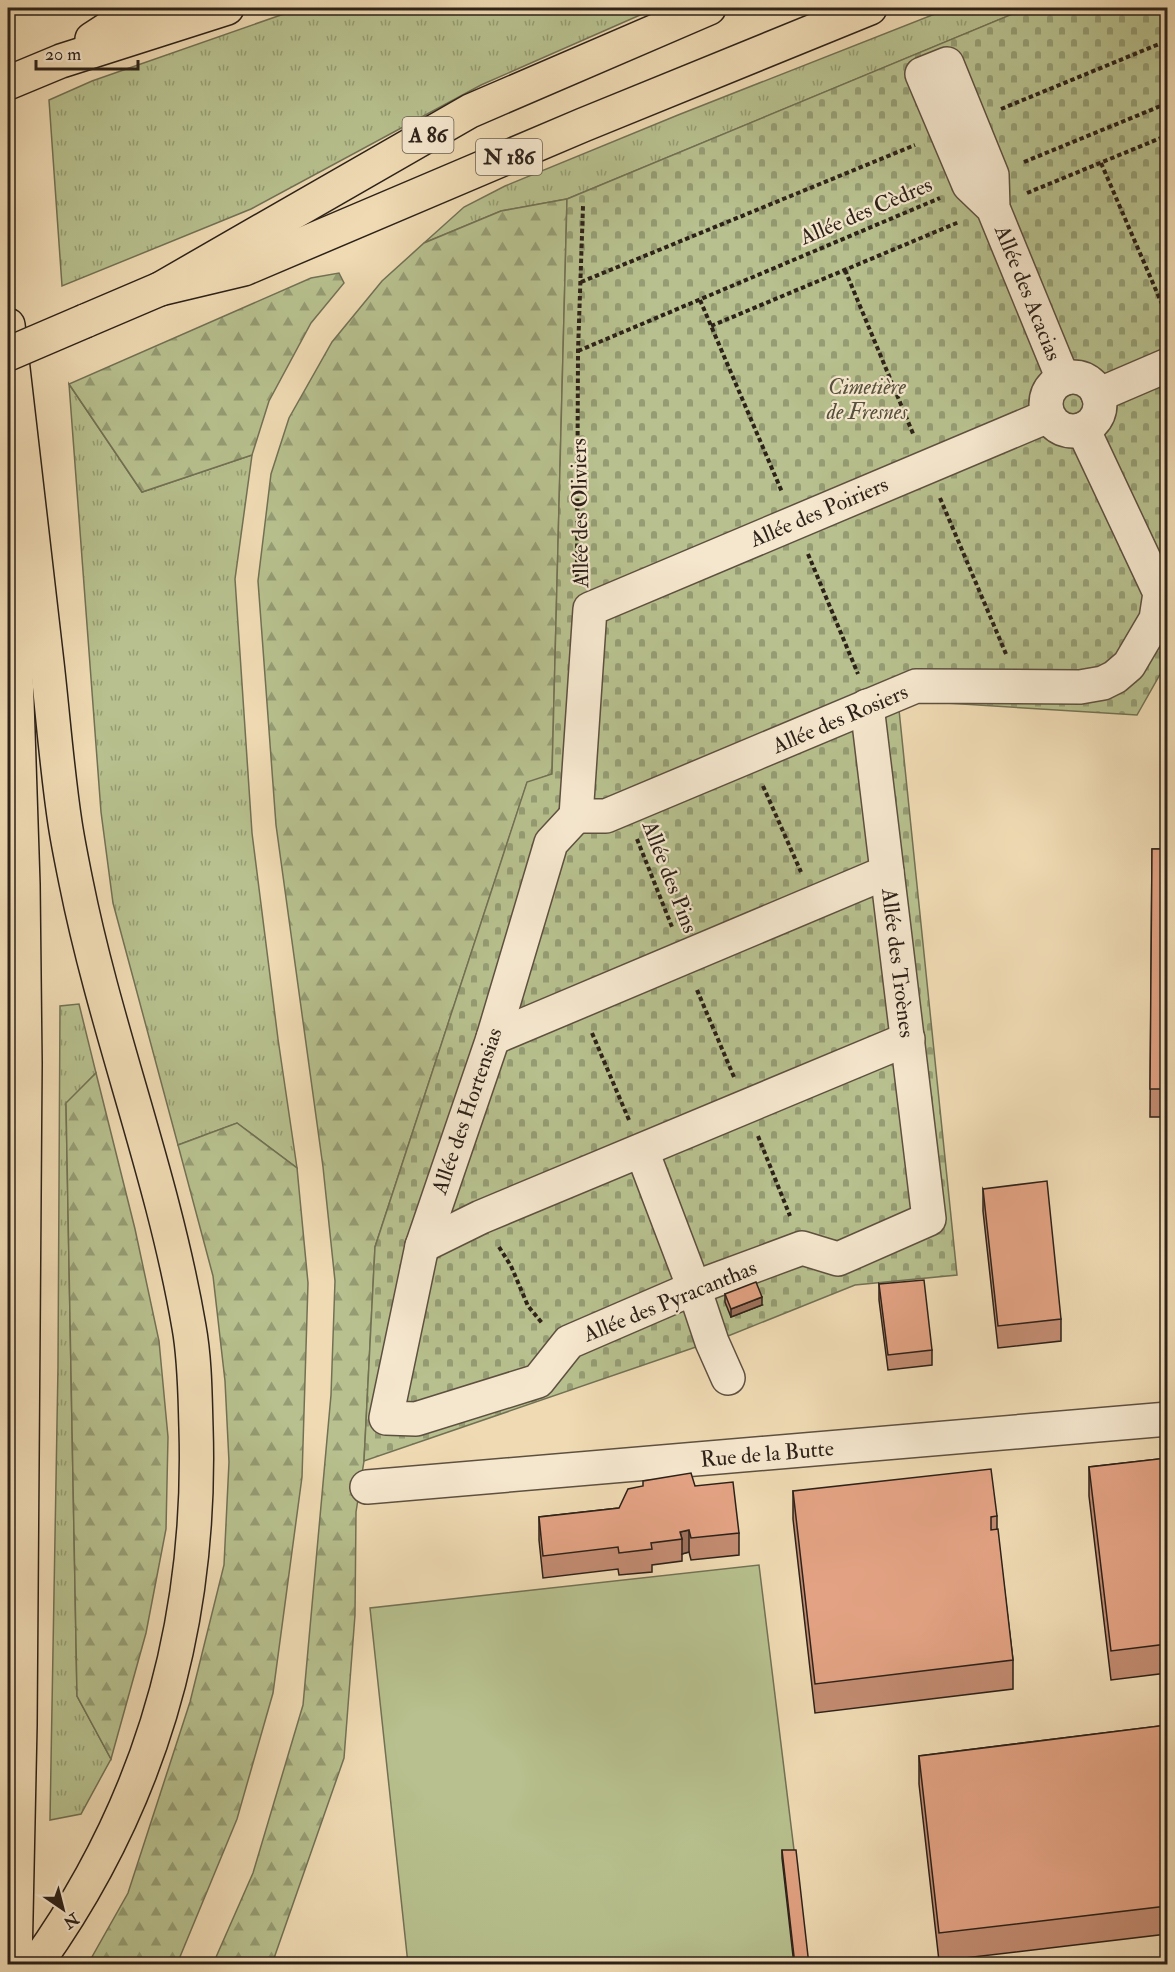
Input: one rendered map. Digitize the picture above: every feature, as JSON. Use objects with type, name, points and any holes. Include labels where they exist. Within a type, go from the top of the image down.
[{"type":"highway","points":[[61,60],[140,8]]},
{"type":"highway","points":[[8,83],[61,60],[227,8]]},
{"type":"highway","name":"A 86","points":[[8,354],[160,289],[470,111],[638,36],[709,8]]},
{"type":"highway","name":"N 186","points":[[160,289],[244,269],[583,125],[870,8]]},
{"type":"highway","points":[[8,325],[64,823],[87,937],[175,1255],[190,1331],[198,1470],[185,1604],[172,1674],[154,1736],[99,1863],[64,1926],[36,1965]]},
{"type":"highway","points":[[8,423],[22,873],[25,1063],[20,1713],[15,1965]]},
{"type":"street","name":"Allée des Acacias","points":[[959,126],[1063,379]]},
{"type":"street","points":[[1098,395],[1167,365]]},
{"type":"street","points":[[1081,378],[1091,384],[1098,395],[1099,409],[1096,417],[1090,425],[1083,429],[1066,430],[1054,423],[1048,416],[1046,399],[1050,390],[1063,379],[1081,378]]},
{"type":"street","name":"Allée des Poiriers","points":[[590,609],[1048,416]]},
{"type":"street","name":"Allée des Rosiers","points":[[576,816],[606,816],[916,686],[1080,687],[1103,683],[1115,677],[1129,664],[1156,620],[1160,593],[1083,429]]},
{"type":"street","name":"Allée des Oliviers","points":[[576,816],[590,609]]},
{"type":"street","name":"Allée des Troènes","points":[[802,1248],[838,1259],[928,1219],[867,706]]},
{"type":"street","name":"Allée des Hortensias","points":[[386,1418],[422,1246],[493,1038],[551,843],[576,816]]},
{"type":"street","points":[[493,1038],[886,872]]},
{"type":"street","points":[[422,1246],[481,1217],[908,1039]]},
{"type":"street","points":[[642,1151],[712,1342],[728,1378]]},
{"type":"street","name":"Allée des Pyracanthas","points":[[386,1418],[416,1419],[538,1381],[569,1342],[694,1288],[802,1248]]},
{"type":"street","name":"Rue de la Butte","points":[[367,1487],[552,1470],[802,1452],[1167,1419]]},
{"type":"path","points":[[580,282],[1164,42]]},
{"type":"path","name":"Allée des Cèdres","points":[[578,351],[1167,103]]},
{"type":"path","points":[[711,326],[1167,135]]},
{"type":"path","points":[[1101,163],[1167,318]]},
{"type":"path","name":"Allée des Oliviers","points":[[583,206],[578,351],[577,592],[590,609]]},
{"type":"path","points":[[750,757],[814,903]]},
{"type":"path","name":"Allée des Pins","points":[[625,808],[802,1248]]},
{"type":"path","points":[[580,1003],[642,1151]]},
{"type":"path","points":[[481,1217],[511,1266],[528,1306],[547,1330],[569,1342]]},
{"type":"green space","points":[[301,8],[656,8],[481,85],[251,209],[62,286],[49,100],[92,81]]},
{"type":"green space","points":[[950,8],[1027,8],[567,199],[501,211],[424,243],[464,207],[505,186]]},
{"type":"green space","name":"Cimetière de Fresnes","points":[[1027,8],[1167,8],[1167,662],[1137,715],[898,700],[957,1275],[855,1285],[728,1336],[364,1461],[375,1247],[527,782],[552,774],[567,199]]},
{"type":"green space","points":[[567,199],[552,774],[527,783],[375,1247],[364,1461],[356,1512],[355,1615],[344,1758],[272,1964],[213,1964],[253,1873],[303,1705],[331,1395],[335,1281],[323,1167],[276,825],[258,581],[271,474],[289,418],[332,342],[382,281],[424,243],[501,211]]},
{"type":"green space","points":[[339,273],[344,283],[311,323],[269,401],[252,455],[142,492],[69,384],[311,278]]},
{"type":"green space","points":[[69,384],[142,492],[252,455],[235,579],[252,833],[297,1168],[237,1123],[178,1145],[113,903],[101,812]]},
{"type":"green space","points":[[79,1004],[96,1073],[66,1104],[77,1696],[111,1759],[81,1814],[50,1820],[58,1367],[60,1006]]},
{"type":"green space","points":[[96,1073],[135,1229],[159,1341],[168,1437],[166,1529],[146,1633],[111,1759],[77,1696],[66,1103]]},
{"type":"green space","points":[[237,1123],[297,1168],[308,1283],[302,1477],[273,1693],[237,1819],[177,1964],[88,1964],[128,1893],[190,1702],[224,1565],[229,1462],[225,1381],[213,1276],[178,1145]]},
{"type":"green space","points":[[759,1565],[808,1964],[408,1964],[370,1608]]},
{"type":"building","points":[[1152,849],[1167,849],[1167,1089],[1150,1089]]},
{"type":"building","points":[[1047,1181],[1061,1319],[998,1326],[983,1189]]},
{"type":"building","points":[[924,1280],[932,1350],[888,1355],[879,1284]]},
{"type":"building","points":[[756,1282],[762,1297],[731,1309],[725,1294]]},
{"type":"building","points":[[1167,1458],[1167,1644],[1111,1651],[1089,1467]]},
{"type":"building","points":[[991,1469],[997,1516],[991,1517],[991,1530],[998,1529],[1013,1660],[815,1684],[793,1491]]},
{"type":"building","points":[[691,1473],[695,1486],[733,1482],[739,1533],[691,1538],[689,1530],[680,1532],[682,1539],[651,1543],[652,1549],[619,1553],[618,1547],[543,1556],[539,1517],[619,1508],[628,1489],[643,1486],[643,1481]]},
{"type":"building","points":[[1167,1725],[1167,1906],[939,1933],[919,1756]]},
{"type":"building","points":[[782,1850],[796,1850],[809,1965],[795,1965]]}]
